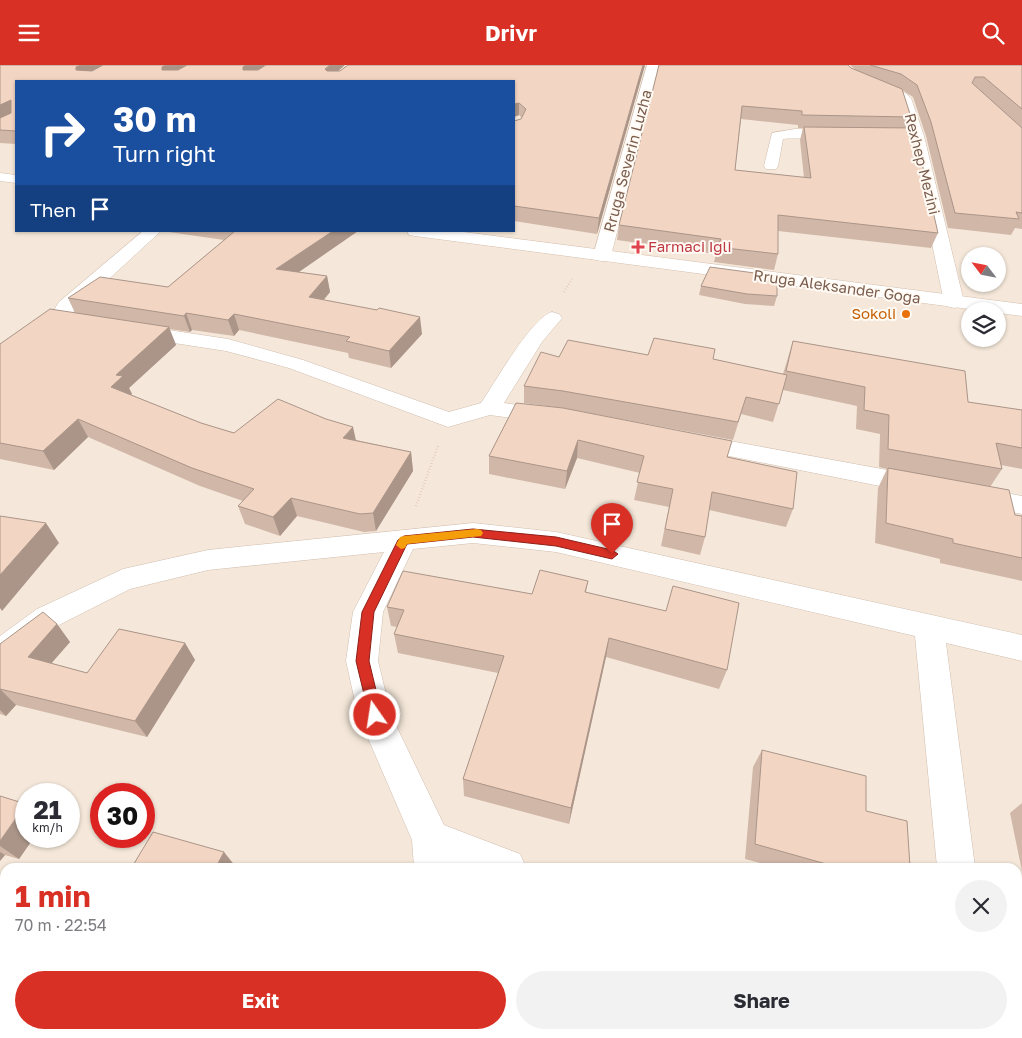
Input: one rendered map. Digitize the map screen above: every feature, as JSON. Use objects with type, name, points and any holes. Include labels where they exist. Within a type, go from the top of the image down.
[{"type":"street","name":"Rruga Severin Luzha","points":[[602,256],[653,65]]},
{"type":"street","name":"Rexhep Mezini","points":[[842,65],[843,69],[850,76],[890,90],[905,98],[917,136],[954,302]]},
{"type":"street","points":[[770,166],[777,136],[795,133],[851,134]]},
{"type":"street","points":[[898,135],[917,136]]},
{"type":"street","points":[[0,177],[15,178]]},
{"type":"street","points":[[152,232],[66,306],[62,313],[66,321],[228,345],[296,364],[448,420],[489,408],[572,419]]},
{"type":"street","name":"Rruga Aleksander Goga","points":[[427,232],[1022,310]]},
{"type":"street","points":[[489,408],[534,339],[552,318]]},
{"type":"street","points":[[669,438],[1022,505]]},
{"type":"street","points":[[0,653],[48,617],[123,580],[208,560],[473,533],[556,541],[1022,647]]},
{"type":"street","points":[[404,540],[368,612],[362,661],[375,715],[432,853],[486,863]]},
{"type":"street","points":[[929,627],[956,863]]},
{"type":"path","points":[[552,318],[571,280],[602,256]]},
{"type":"path","points":[[404,540],[448,420]]},
{"type":"shaded area","points":[[0,65],[1022,65],[1022,863],[0,863]]},
{"type":"building","points":[[0,65],[81,65],[76,67],[76,70],[92,71],[103,65],[166,65],[162,67],[162,70],[178,70],[187,65],[246,65],[243,67],[243,70],[258,70],[266,65],[330,65],[325,69],[327,71],[340,71],[348,65],[643,65],[599,218],[515,206],[515,121],[521,119],[526,109],[519,103],[515,104],[515,80],[15,80],[15,131],[0,130],[0,118],[11,113],[11,100],[0,105]]},
{"type":"building","points":[[659,65],[848,65],[851,68],[902,89],[911,117],[802,115],[802,111],[742,106],[735,170],[811,178],[804,127],[914,128],[938,233],[778,215],[778,254],[717,247],[721,239],[619,225]]},
{"type":"building","points":[[870,65],[1022,65],[1022,109],[984,77],[975,77],[972,83],[1022,128],[1022,213],[1016,212],[1019,219],[955,213],[931,122],[917,85],[901,74]]},
{"type":"building","points":[[234,232],[332,232],[276,269],[327,276],[309,297],[377,310],[379,308],[420,317],[389,351],[346,341],[350,337],[234,314],[228,320],[186,313],[184,316],[68,298],[100,277],[168,287]]},
{"type":"building","points":[[710,267],[777,276],[777,296],[747,294],[701,286]]},
{"type":"building","points":[[50,309],[169,327],[116,375],[123,376],[111,387],[201,423],[234,433],[278,399],[326,419],[353,427],[343,438],[411,452],[373,513],[360,514],[291,498],[273,517],[238,506],[254,489],[192,468],[78,419],[43,451],[0,443],[0,344]]},
{"type":"building","points":[[654,338],[715,349],[713,359],[787,375],[779,404],[746,397],[738,422],[563,391],[524,386],[541,352],[559,357],[568,340],[648,355]]},
{"type":"building","points":[[793,341],[965,371],[968,402],[1022,410],[1022,448],[996,443],[1002,469],[888,449],[889,415],[864,410],[865,387],[786,371]]},
{"type":"building","points":[[516,403],[563,408],[732,441],[727,457],[797,472],[793,509],[712,492],[705,537],[665,529],[673,489],[637,482],[644,456],[578,440],[567,471],[489,456]]},
{"type":"building","points":[[888,468],[1009,490],[1015,515],[1022,516],[1022,558],[953,543],[953,539],[886,523]]},
{"type":"building","points":[[0,516],[46,523],[0,575]]},
{"type":"building","points":[[540,570],[588,581],[585,592],[666,611],[673,586],[739,603],[727,670],[609,638],[571,808],[463,779],[504,656],[394,634],[404,610],[387,607],[403,571],[532,594]]},
{"type":"building","points":[[43,612],[57,624],[28,657],[87,673],[119,629],[185,643],[135,721],[0,689],[0,644]]},
{"type":"building","points":[[762,750],[866,776],[866,811],[907,821],[910,863],[823,863],[755,844]]},
{"type":"building","points":[[0,796],[15,801],[15,820],[0,841]]},
{"type":"building","points":[[155,833],[224,852],[218,863],[134,863],[143,848],[155,848]]},
{"type":"slow traffic","points":[[401,545],[404,540],[477,533]]},
{"type":"place","name":"Farmaci Igli","points":[[638,247]]},
{"type":"place","name":"Sokoli","points":[[906,314]]},
{"type":"route","points":[[375,715],[362,661],[368,612],[404,540],[473,533],[556,541],[612,554]]}]
